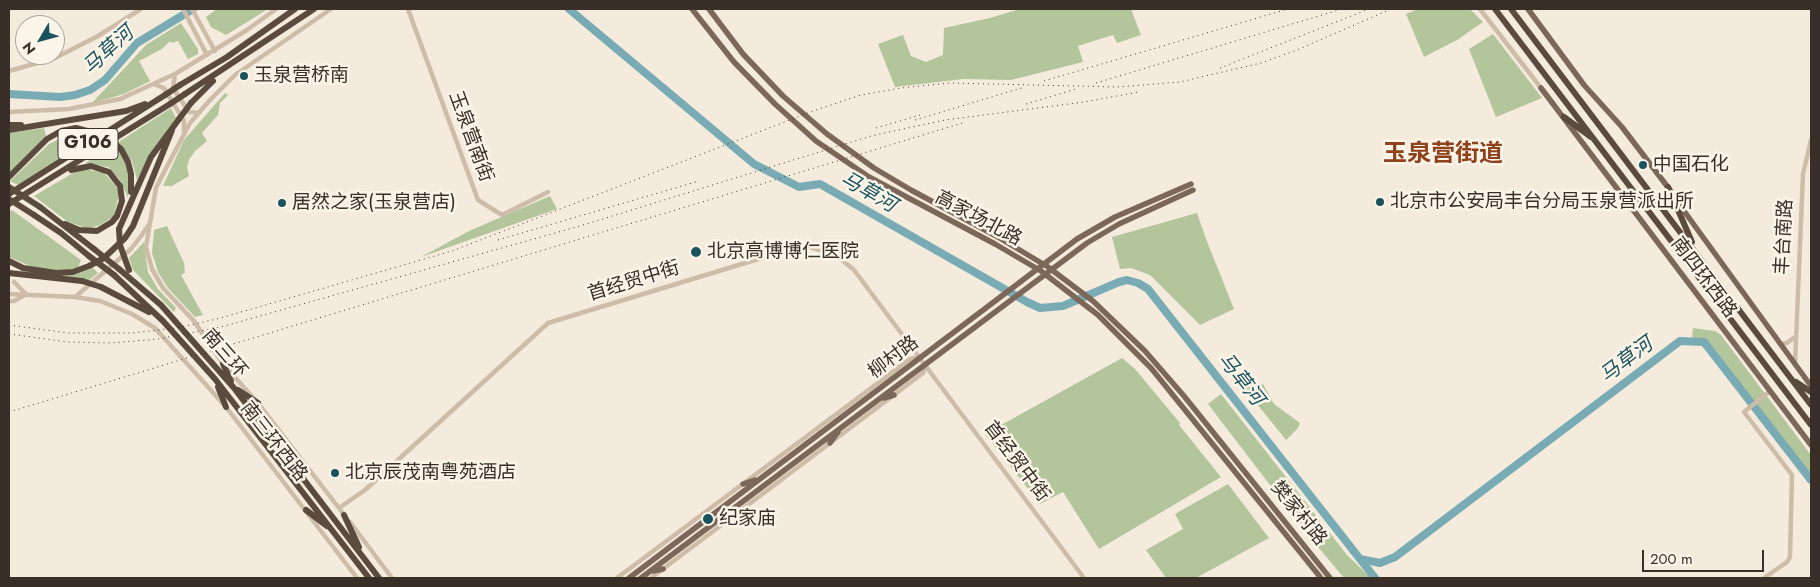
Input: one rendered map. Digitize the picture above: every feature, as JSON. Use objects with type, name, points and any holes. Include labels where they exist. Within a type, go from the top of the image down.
[{"type":"highway","points":[[9,130],[126,111],[165,95],[227,57],[295,9]]},
{"type":"highway","name":"G106","points":[[9,204],[230,66],[314,9]]},
{"type":"highway","name":"南四环西路","points":[[1495,9],[1811,425]]},
{"type":"highway","name":"南四环西路","points":[[1511,9],[1811,405]]},
{"type":"highway","points":[[161,305],[129,270],[120,245],[120,229],[128,206],[151,157],[191,103],[205,87],[230,66]]},
{"type":"highway","name":"G106","points":[[9,193],[165,95]]},
{"type":"highway","points":[[1564,117],[1596,141]]},
{"type":"highway","points":[[9,125],[32,126]]},
{"type":"highway","points":[[9,177],[47,139],[61,131],[76,128],[98,134]]},
{"type":"highway","points":[[9,261],[23,268],[56,273],[72,272],[104,258],[120,243],[133,226],[172,130]]},
{"type":"highway","points":[[114,143],[124,155],[131,174],[132,187],[128,206]]},
{"type":"highway","points":[[60,173],[82,166],[101,168],[116,178],[122,193],[122,201],[117,216],[105,227],[88,232],[65,224]]},
{"type":"highway","points":[[1668,187],[1696,252]]},
{"type":"highway","name":"南三环","points":[[9,193],[40,207],[65,224],[161,305],[234,388],[380,578]]},
{"type":"highway","name":"南三环","points":[[9,193],[34,215],[60,232],[114,276],[163,321],[215,379],[369,578]]},
{"type":"highway","points":[[9,273],[82,282],[101,287],[132,301],[163,321]]},
{"type":"highway","points":[[11,280],[37,277]]},
{"type":"highway","points":[[223,364],[234,388],[258,403]]},
{"type":"highway","points":[[1791,378],[1811,392]]},
{"type":"highway","points":[[215,379],[226,407]]},
{"type":"highway","points":[[306,510],[335,532]]},
{"type":"highway","points":[[344,515],[365,559]]},
{"type":"main road","name":"高家场北路","points":[[692,9],[734,62],[774,104],[816,140],[869,177],[995,244],[1037,269],[1086,305],[1151,368],[1237,472]]},
{"type":"main road","name":"高家场北路","points":[[709,9],[744,54],[776,89],[827,134],[896,182],[998,237],[1043,264],[1094,301],[1154,362],[1243,469]]},
{"type":"main road","name":"南四环西路","points":[[1528,9],[1584,85],[1622,127],[1668,187],[1714,254],[1811,386]]},
{"type":"main road","name":"南四环西路","points":[[1541,88],[1811,445]]},
{"type":"main road","name":"柳村路","points":[[628,578],[1043,264],[1101,224],[1192,187],[1112,227],[1045,274],[774,478],[650,575],[641,578]]},
{"type":"main road","points":[[871,388],[885,384]]},
{"type":"main road","points":[[879,399],[894,395]]},
{"type":"main road","points":[[819,434],[828,420]]},
{"type":"main road","points":[[830,443],[840,428]]},
{"type":"main road","name":"樊家村路","points":[[1243,469],[1330,578]]},
{"type":"main road","name":"樊家村路","points":[[1237,472],[1321,578]]},
{"type":"main road","points":[[774,478],[787,476]]},
{"type":"main road","points":[[742,484],[759,479]]},
{"type":"main road","points":[[650,575],[663,569]]},
{"type":"street","points":[[9,71],[55,58],[98,36],[141,9]]},
{"type":"street","points":[[183,9],[207,55]]},
{"type":"street","points":[[192,9],[214,50]]},
{"type":"street","points":[[9,112],[49,111],[97,106],[120,99],[175,74],[276,9]]},
{"type":"street","name":"南三环西路","points":[[331,9],[235,75],[199,113],[182,137],[156,188],[146,247],[152,269],[163,288],[194,321],[223,364],[258,403],[392,578]]},
{"type":"street","name":"玉泉营南街","points":[[408,9],[478,200],[502,215],[548,192]]},
{"type":"street","name":"南四环西路","points":[[1480,9],[1541,88]]},
{"type":"street","points":[[175,74],[173,88],[189,112],[199,113]]},
{"type":"street","points":[[154,84],[164,88],[184,121],[182,137]]},
{"type":"street","name":"丰台南路","points":[[1795,364],[1802,174],[1811,140]]},
{"type":"street","points":[[75,297],[131,249],[150,223]]},
{"type":"street","name":"首经贸中街","points":[[339,508],[365,490],[548,323],[788,250],[810,247],[845,261],[920,357],[1084,578]]},
{"type":"street","points":[[9,301],[14,301],[26,294],[11,280]]},
{"type":"street","name":"南三环西路","points":[[9,294],[75,297],[100,301],[132,314],[155,328],[226,407],[357,578]]},
{"type":"street","points":[[1780,344],[1787,343],[1796,337]]},
{"type":"street","points":[[617,578],[910,359],[920,357]]},
{"type":"street","points":[[663,569],[923,373],[925,365]]},
{"type":"street","points":[[1764,578],[1787,562],[1790,557],[1792,475],[1744,412],[1770,391]]},
{"type":"green space","points":[[217,9],[268,9],[226,35],[211,27],[206,17]]},
{"type":"green space","points":[[1020,9],[1131,9],[1141,35],[1117,43],[1113,35],[1078,46],[1083,62],[1011,80],[963,79],[895,87],[878,44],[903,35],[911,56],[926,62],[943,55],[944,28]]},
{"type":"green space","points":[[1418,9],[1470,9],[1483,22],[1457,40],[1424,57],[1406,14]]},
{"type":"green space","points":[[181,23],[198,49],[198,54],[188,59],[178,41],[172,43],[170,41],[162,49],[139,61],[150,81],[124,94],[92,103],[146,45]]},
{"type":"green space","points":[[1493,34],[1542,98],[1496,117],[1469,49]]},
{"type":"green space","points":[[225,93],[228,95],[220,103],[218,115],[202,133],[207,141],[195,151],[189,160],[187,167],[189,176],[172,186],[163,186],[184,140]]},
{"type":"green space","points":[[171,108],[176,118],[153,150],[137,180],[132,161],[117,143]]},
{"type":"green space","points":[[44,128],[46,136],[9,174],[9,133]]},
{"type":"green space","points":[[87,135],[92,139],[18,185],[10,181],[49,144],[65,136]]},
{"type":"green space","points":[[112,147],[119,152],[129,169],[128,198],[120,180],[108,167],[85,163]]},
{"type":"green space","points":[[85,169],[104,173],[116,186],[119,194],[114,216],[102,224],[89,229],[68,222],[34,196],[78,170]]},
{"type":"green space","points":[[550,196],[557,209],[421,257],[469,231]]},
{"type":"green space","points":[[12,210],[81,260],[78,268],[58,272],[37,269],[9,257],[9,212]]},
{"type":"green space","points":[[1197,213],[1234,309],[1200,325],[1150,275],[1131,268],[1120,269],[1112,237]]},
{"type":"green space","points":[[167,226],[184,263],[185,273],[181,275],[203,315],[195,317],[168,288],[158,272],[152,253],[154,230]]},
{"type":"green space","points":[[144,242],[148,272],[158,289],[176,308],[174,312],[133,270],[129,258]]},
{"type":"green space","points":[[93,268],[98,273],[88,281],[54,276],[73,275]]},
{"type":"green space","points":[[1693,328],[1715,331],[1721,335],[1811,455],[1811,476],[1712,346],[1706,341],[1692,337]]},
{"type":"green space","points":[[1122,358],[1135,369],[1180,423],[1179,425],[1221,477],[1099,549],[1063,492],[1040,504],[985,434]]},
{"type":"green space","points":[[1263,384],[1274,404],[1300,423],[1298,428],[1286,440],[1244,388]]},
{"type":"green space","points":[[1221,394],[1347,555],[1371,578],[1344,578],[1309,536],[1208,404]]},
{"type":"green space","points":[[1228,484],[1269,538],[1196,578],[1166,578],[1146,550],[1183,529],[1175,514]]},
{"type":"waterway","name":"马草河","points":[[9,94],[60,97],[90,90],[105,80],[137,43],[193,9]]},
{"type":"waterway","name":"马草河","points":[[569,9],[754,164],[799,187],[820,184],[1027,302],[1040,308],[1063,306],[1127,280],[1138,283],[1148,289],[1360,559],[1380,563],[1395,557],[1680,341],[1704,342],[1811,480]]},
{"type":"waterway","points":[[1360,559],[1375,578]]},
{"type":"railway","points":[[1044,81],[1288,9]]},
{"type":"railway","points":[[1096,83],[1342,9]]},
{"type":"railway","points":[[1220,68],[1369,9]]},
{"type":"railway","points":[[9,325],[68,333],[132,333],[176,328],[217,319],[452,251],[813,111],[861,95],[901,88],[949,83],[1118,87],[1180,82],[1261,63],[1297,50],[1391,9]]},
{"type":"railway","points":[[915,120],[1025,87]]},
{"type":"railway","points":[[1026,104],[1076,89]]},
{"type":"railway","points":[[9,334],[68,342],[111,343],[158,339],[221,327],[580,226],[871,136],[945,120],[1084,102],[1139,92]]},
{"type":"railway","points":[[876,128],[920,115]]},
{"type":"railway","points":[[9,412],[966,122]]},
{"type":"railway","points":[[498,240],[699,181]]},
{"type":"place","name":"玉泉营桥南","points":[[244,76]]},
{"type":"place","name":"中国石化","points":[[1643,165]]},
{"type":"place","name":"北京市公安局丰台分局玉泉营派出所","points":[[1380,202]]},
{"type":"place","name":"居然之家(玉泉营店)","points":[[282,203]]},
{"type":"place","name":"北京高博博仁医院","points":[[696,252]]},
{"type":"place","name":"北京辰茂南粤苑酒店","points":[[335,473]]},
{"type":"place","name":"纪家庙","points":[[708,519]]},
{"type":"district","name":"玉泉营街道","points":[[1443,155]]}]
